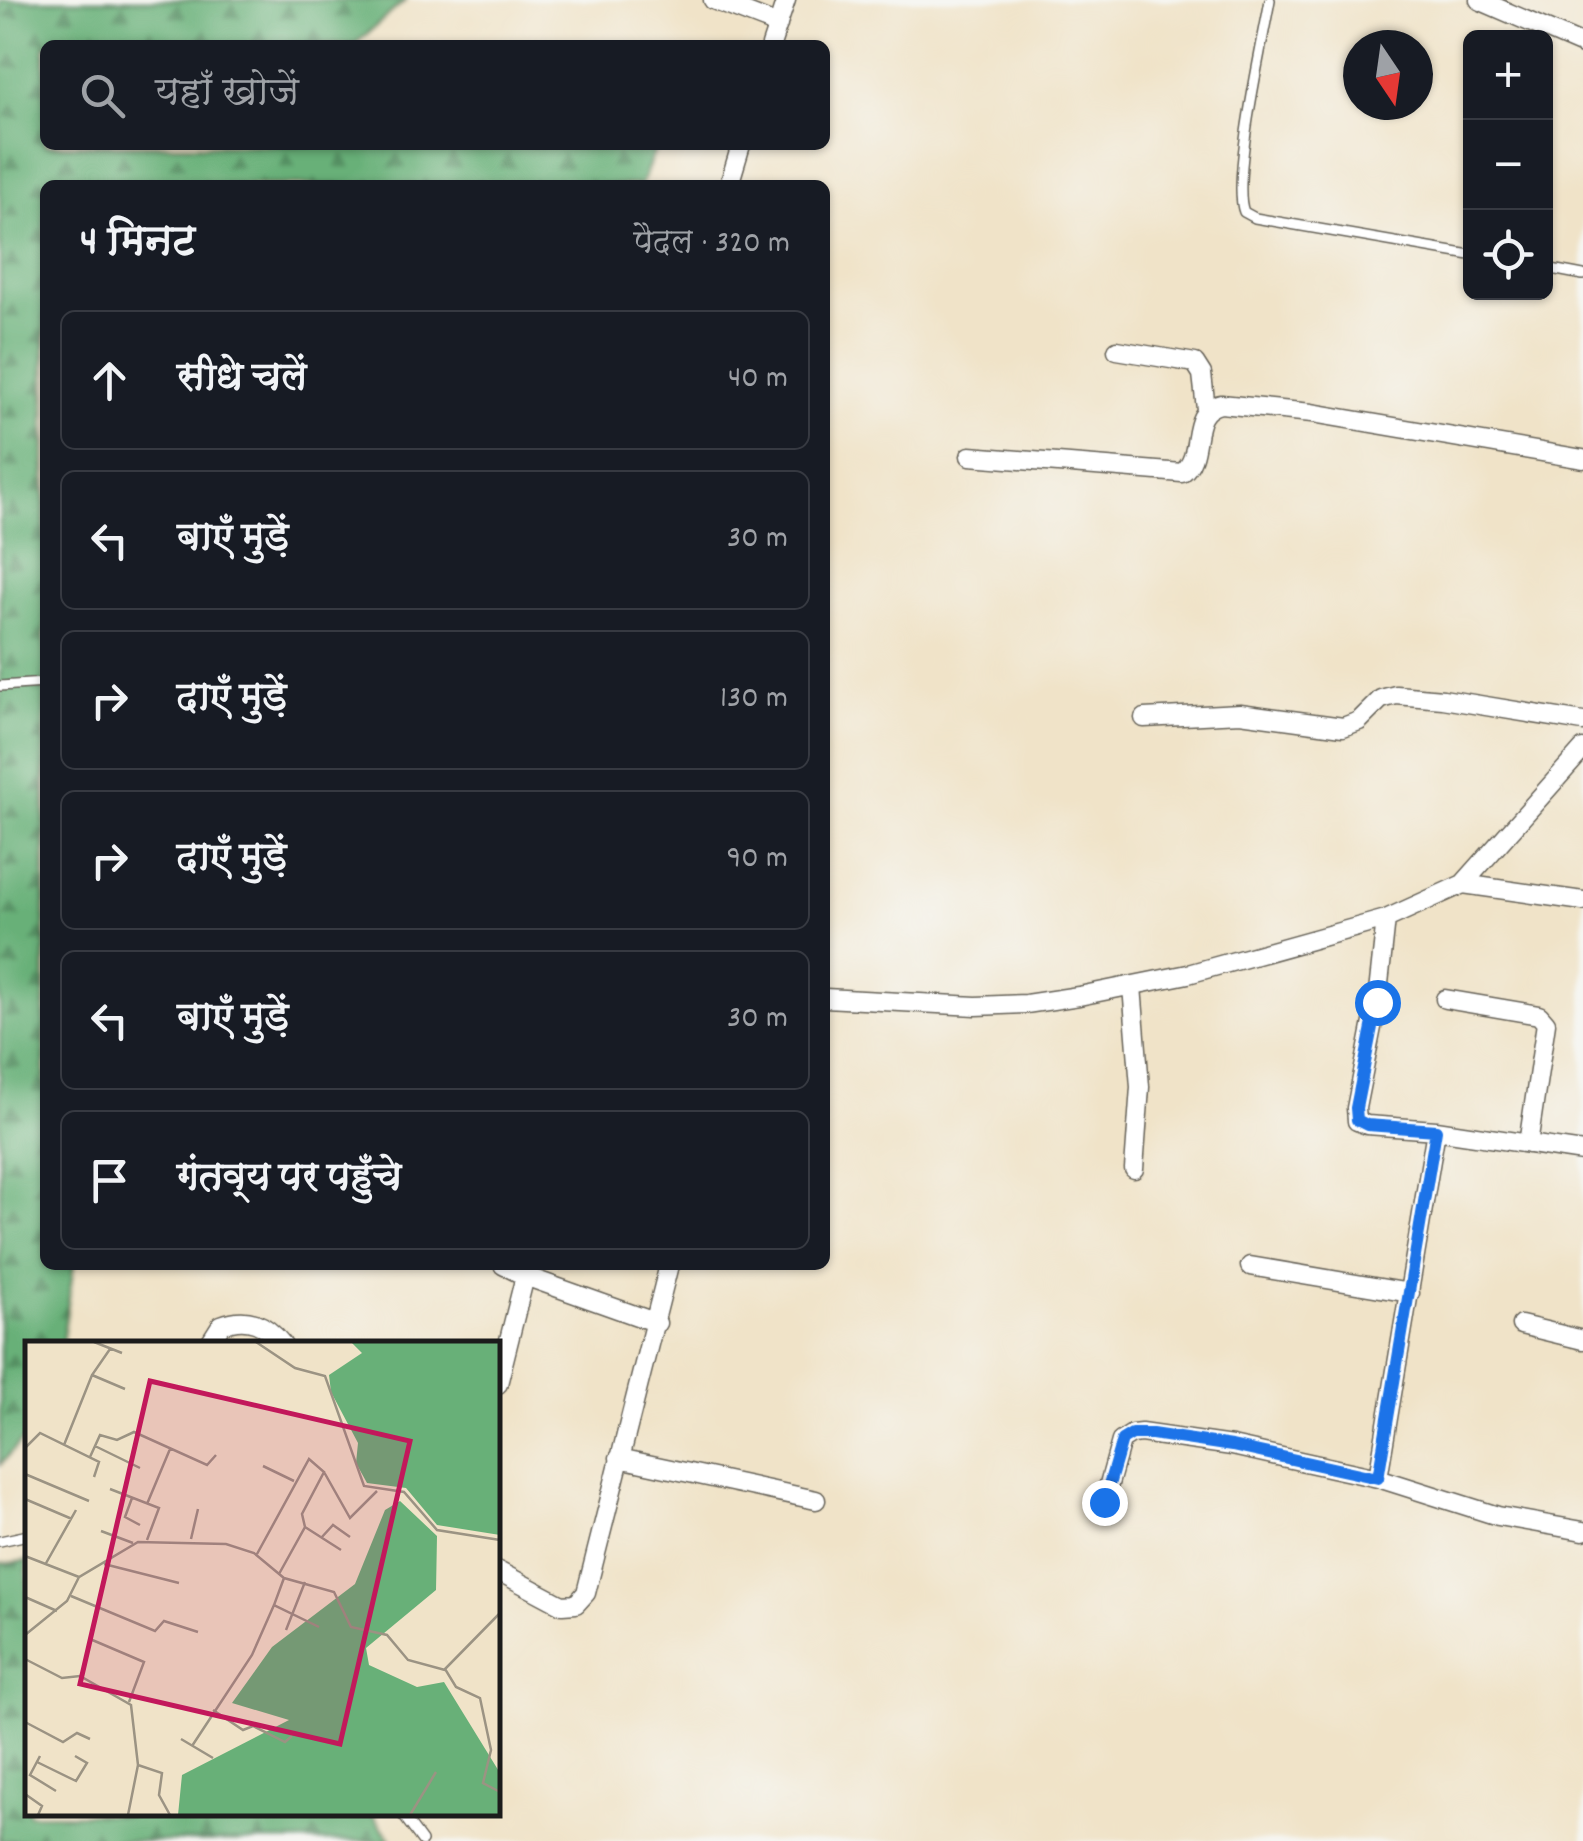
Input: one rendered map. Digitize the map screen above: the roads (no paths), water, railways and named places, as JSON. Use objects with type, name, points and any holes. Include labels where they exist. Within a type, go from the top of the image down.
[{"type":"street","points":[[712,0],[778,25]]},
{"type":"street","points":[[774,40],[786,0]]},
{"type":"street","points":[[1479,0],[1524,9],[1583,46]]},
{"type":"street","points":[[730,180],[740,150]]},
{"type":"street","points":[[1117,350],[1194,363],[1202,374],[1206,409]]},
{"type":"street","points":[[970,456],[1182,473],[1192,460],[1202,414],[1221,404],[1312,413],[1583,459]]},
{"type":"street","points":[[1144,718],[1252,714],[1343,727],[1359,721],[1381,699],[1396,695],[1583,722]]},
{"type":"street","points":[[830,998],[976,1006],[1026,1004],[1132,986],[1386,918],[1464,884],[1583,749]]},
{"type":"street","points":[[1464,884],[1583,901]]},
{"type":"street","points":[[1386,918],[1377,1002],[1357,1120],[1367,1125],[1436,1130],[1583,1152]]},
{"type":"street","points":[[1132,986],[1140,1087],[1134,1169]]},
{"type":"street","points":[[1445,999],[1539,1014],[1546,1023],[1528,1144]]},
{"type":"street","points":[[1378,1478],[1436,1130]]},
{"type":"street","points":[[1250,1266],[1410,1294]]},
{"type":"street","points":[[513,1270],[656,1323]]},
{"type":"street","points":[[500,1572],[562,1604],[576,1604],[586,1593],[669,1270]]},
{"type":"street","points":[[500,1376],[525,1276]]},
{"type":"street","points":[[210,1341],[220,1325],[242,1320],[270,1329],[280,1341]]},
{"type":"street","points":[[1521,1325],[1583,1340]]},
{"type":"street","points":[[1104,1502],[1122,1440],[1141,1433],[1232,1446],[1378,1478],[1473,1509],[1583,1531]]},
{"type":"street","points":[[618,1458],[816,1500]]},
{"type":"lane","points":[[1270,0],[1243,161],[1240,202],[1244,212],[1256,218],[1463,254]]},
{"type":"lane","points":[[1553,269],[1583,275]]},
{"type":"lane","points":[[0,686],[40,683]]},
{"type":"lane","points":[[0,1541],[25,1536]]},
{"type":"lane","points":[[403,1816],[422,1841]]}]
